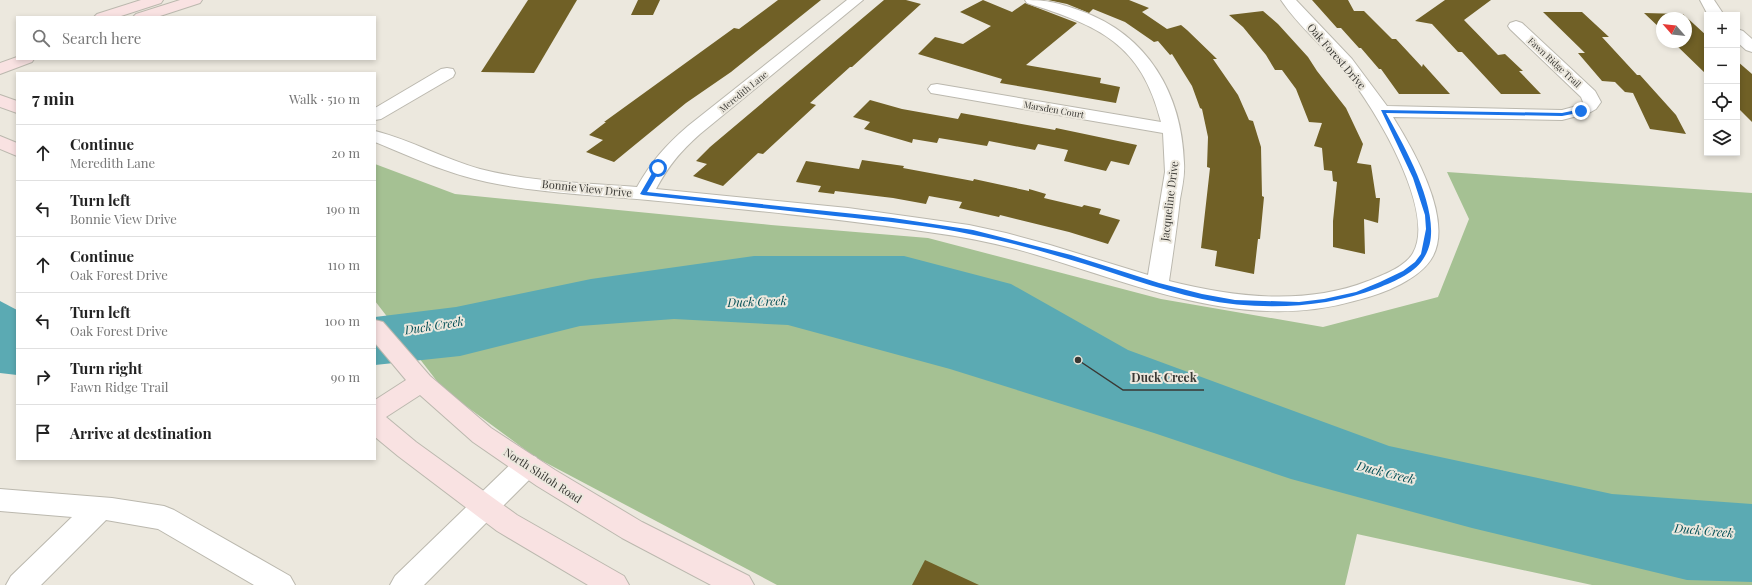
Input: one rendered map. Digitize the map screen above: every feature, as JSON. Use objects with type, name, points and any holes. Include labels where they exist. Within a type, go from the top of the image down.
[{"type":"main road","points":[[105,16],[156,0]]},
{"type":"main road","points":[[144,16],[194,0]]},
{"type":"main road","points":[[0,55],[16,48]]},
{"type":"main road","points":[[0,69],[23,60]]},
{"type":"main road","points":[[0,100],[16,108]]},
{"type":"main road","points":[[0,142],[16,150]]},
{"type":"main road","name":"North Shiloh Road","points":[[376,329],[421,382],[482,435],[527,465],[632,530],[739,585]]},
{"type":"main road","points":[[376,411],[421,382]]},
{"type":"main road","points":[[376,423],[407,449],[484,506],[508,522],[614,585]]},
{"type":"street","name":"Meredith Lane","points":[[643,194],[658,168],[672,150],[694,130],[856,0]]},
{"type":"street","name":"Jacqueline Drive","points":[[1032,0],[1080,17],[1105,28],[1129,44],[1157,81],[1172,130],[1175,165],[1157,285]]},
{"type":"street","name":"Oak Forest Drive","points":[[1157,285],[1202,297],[1235,302],[1299,304],[1324,301],[1358,293],[1382,284],[1405,273],[1417,263],[1424,254],[1429,229],[1428,215],[1416,178],[1403,150],[1382,111],[1353,70],[1288,0]]},
{"type":"street","points":[[1707,0],[1714,12]]},
{"type":"street","name":"Fawn Ridge Trail","points":[[1382,111],[1562,114],[1581,111],[1590,107],[1592,102],[1589,95],[1516,26]]},
{"type":"street","points":[[1740,37],[1752,47]]},
{"type":"street","points":[[376,114],[447,73]]},
{"type":"street","name":"Marsden Court","points":[[937,89],[1172,130]]},
{"type":"street","name":"Bonnie View Drive","points":[[376,136],[467,170],[485,175],[568,187],[893,220],[973,232],[1069,257],[1157,285]]},
{"type":"street","points":[[405,585],[527,465]]},
{"type":"street","points":[[0,500],[100,508],[164,518],[280,585]]},
{"type":"street","points":[[21,585],[100,508]]},
{"type":"green space","points":[[376,164],[455,194],[771,225],[928,238],[1161,299],[1323,327],[1438,297],[1469,219],[1447,172],[1752,193],[1752,585],[1592,585],[1357,534],[1345,585],[777,585],[535,457],[443,389],[376,302]]},
{"type":"water","points":[[754,256],[904,256],[1011,284],[1128,350],[1389,446],[1612,494],[1752,504],[1752,582],[1687,580],[1472,528],[1291,479],[1154,433],[950,369],[788,325],[674,319],[580,326],[460,356],[376,365],[376,317],[456,307],[591,279]]},
{"type":"water","points":[[0,301],[16,309],[16,375],[0,373]]},
{"type":"building","points":[[528,0],[577,0],[534,73],[481,72]]},
{"type":"building","points":[[638,0],[660,0],[653,15],[631,15]]},
{"type":"building","points":[[778,0],[821,0],[731,72],[686,103],[614,162],[586,152],[603,140],[589,135],[606,122],[604,122],[734,28],[739,29]]},
{"type":"building","points":[[884,0],[906,0],[921,4],[810,103],[816,105],[763,154],[758,153],[723,186],[693,176],[707,164],[696,161],[710,147]]},
{"type":"building","points":[[983,0],[1012,12],[1025,3],[1077,23],[1026,65],[1101,78],[1100,83],[1120,87],[1116,103],[1000,83],[1002,79],[918,54],[935,37],[963,44],[991,26],[960,12]]},
{"type":"building","points":[[1048,0],[1129,0],[1149,8],[1142,12],[1167,29],[1181,25],[1217,59],[1213,59],[1238,95],[1249,120],[1253,121],[1261,147],[1262,196],[1264,197],[1260,239],[1258,239],[1254,274],[1215,266],[1217,251],[1201,248],[1210,168],[1207,167],[1208,137],[1202,109],[1200,108],[1192,86],[1172,54],[1170,55],[1158,41],[1154,42],[1125,22],[1093,9],[1089,13],[1067,4]]},
{"type":"building","points":[[1312,0],[1348,0],[1354,11],[1364,11],[1392,39],[1396,39],[1422,67],[1423,64],[1450,94],[1399,94],[1381,69],[1379,69],[1341,28],[1337,28]]},
{"type":"building","points":[[1445,0],[1491,0],[1464,20],[1498,55],[1505,54],[1523,71],[1519,71],[1541,94],[1501,94],[1462,52],[1458,52],[1432,24],[1415,21]]},
{"type":"building","points":[[1263,11],[1278,24],[1308,57],[1346,108],[1363,144],[1357,163],[1371,165],[1376,198],[1380,198],[1378,223],[1364,219],[1365,254],[1333,247],[1333,221],[1337,182],[1333,181],[1332,171],[1324,170],[1322,148],[1314,146],[1322,123],[1309,122],[1296,89],[1282,70],[1275,70],[1266,55],[1243,27],[1229,15]]},
{"type":"building","points":[[1543,12],[1582,12],[1609,37],[1602,37],[1637,75],[1640,75],[1676,115],[1686,134],[1650,129],[1633,93],[1625,92],[1615,82],[1602,81],[1578,53],[1585,53]]},
{"type":"building","points":[[1644,13],[1656,13],[1656,24]]},
{"type":"building","points":[[1692,22],[1704,33],[1704,72],[1679,48],[1692,48]]},
{"type":"building","points":[[1740,64],[1752,74],[1752,122],[1740,110]]},
{"type":"building","points":[[870,100],[902,109],[958,119],[961,113],[1055,130],[1056,128],[1137,145],[1129,165],[1111,161],[1106,171],[1064,161],[1068,150],[1038,144],[1035,150],[989,141],[987,146],[939,138],[937,143],[913,139],[912,143],[864,129],[870,122],[853,117]]},
{"type":"building","points":[[862,160],[904,166],[903,168],[973,181],[974,179],[1029,191],[1029,189],[1046,194],[1044,198],[1082,207],[1084,205],[1101,209],[1099,214],[1120,220],[1108,244],[1069,232],[1000,215],[999,217],[959,208],[962,202],[929,196],[926,204],[893,198],[835,191],[834,194],[818,192],[821,186],[796,182],[806,161],[859,169]]},
{"type":"building","points":[[925,560],[979,585],[912,585]]},
{"type":"place","name":"Duck Creek","points":[[1078,360]]},
{"type":"route","points":[[658,168],[643,194],[893,220],[973,232],[1069,257],[1157,285],[1202,297],[1235,302],[1299,304],[1324,301],[1358,293],[1382,284],[1405,273],[1417,263],[1424,254],[1428,242],[1428,215],[1416,178],[1382,111],[1562,114],[1581,111]]}]
